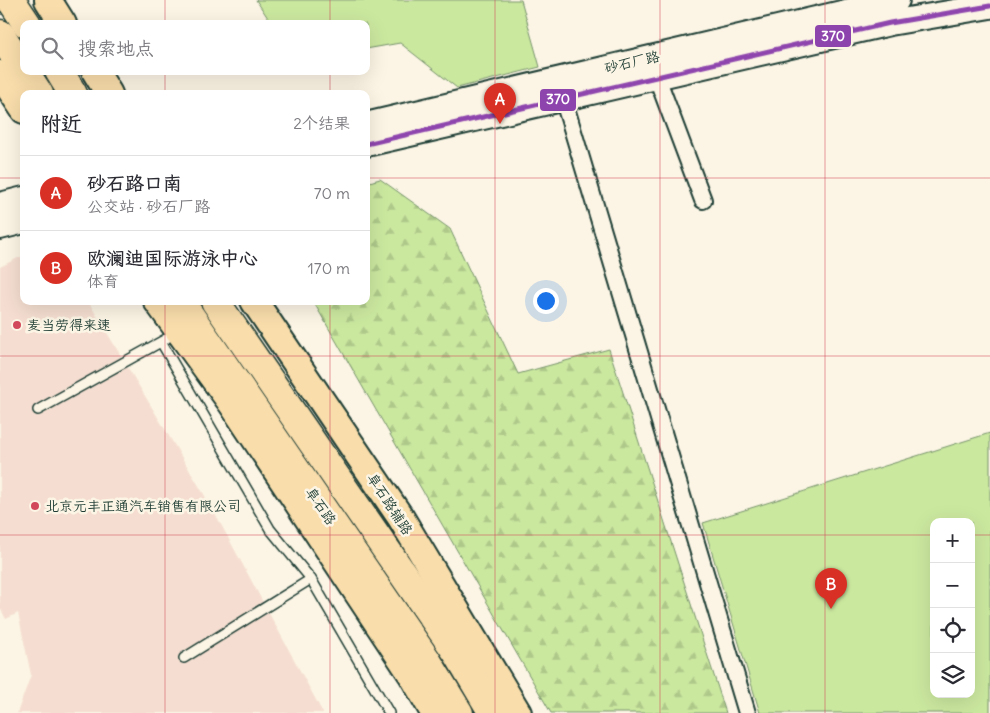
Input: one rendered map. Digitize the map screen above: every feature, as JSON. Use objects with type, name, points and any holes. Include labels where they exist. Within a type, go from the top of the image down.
[{"type":"highway","points":[[11,0],[24,20]]},
{"type":"highway","points":[[0,34],[20,65]]},
{"type":"highway","points":[[27,75],[36,90]]},
{"type":"highway","points":[[61,75],[71,90]]},
{"type":"highway","name":"阜石路","points":[[183,305],[426,659],[459,713]]},
{"type":"highway","name":"阜石路","points":[[218,305],[458,654],[493,713]]},
{"type":"main road","points":[[48,0],[61,20]]},
{"type":"main road","points":[[0,74],[20,104]]},
{"type":"main road","points":[[97,75],[107,90]]},
{"type":"main road","name":"阜石路","points":[[158,305],[170,337],[232,404],[412,675],[434,713]]},
{"type":"main road","name":"阜石路辅路","points":[[257,305],[400,518],[518,713]]},
{"type":"street","name":"砂石厂路","points":[[370,143],[563,98],[653,68],[897,0]]},
{"type":"street","name":"砂石厂路","points":[[370,124],[653,68],[990,6]]},
{"type":"street","points":[[653,68],[703,200]]},
{"type":"street","points":[[563,98],[747,713]]},
{"type":"street","points":[[0,205],[20,200]]},
{"type":"street","points":[[0,227],[20,222]]},
{"type":"lane","points":[[38,410],[170,337],[270,529],[311,579],[389,713]]},
{"type":"lane","points":[[184,658],[311,579]]},
{"type":"shaded area","points":[[20,258],[20,305],[90,305],[211,506],[323,713],[17,713],[31,675],[18,613],[6,619],[0,608],[0,267]]},
{"type":"green space","points":[[256,0],[521,0],[540,67],[457,88],[400,43],[370,48],[370,20],[269,20]]},
{"type":"green space","points":[[380,179],[450,229],[518,374],[609,349],[726,713],[551,713],[315,305],[370,305],[370,182]]},
{"type":"green space","points":[[990,433],[990,713],[760,713],[703,523]]},
{"type":"transit line","name":"370","points":[[370,143],[890,23],[990,6]]},
{"type":"place","name":"砂石路口南","points":[[500,124]]},
{"type":"place","name":"麦当劳得来速","points":[[17,325]]},
{"type":"place","name":"北京元丰正通汽车销售有限公司","points":[[35,506]]},
{"type":"place","name":"欧澜迪国际游泳中心","points":[[831,609]]}]
